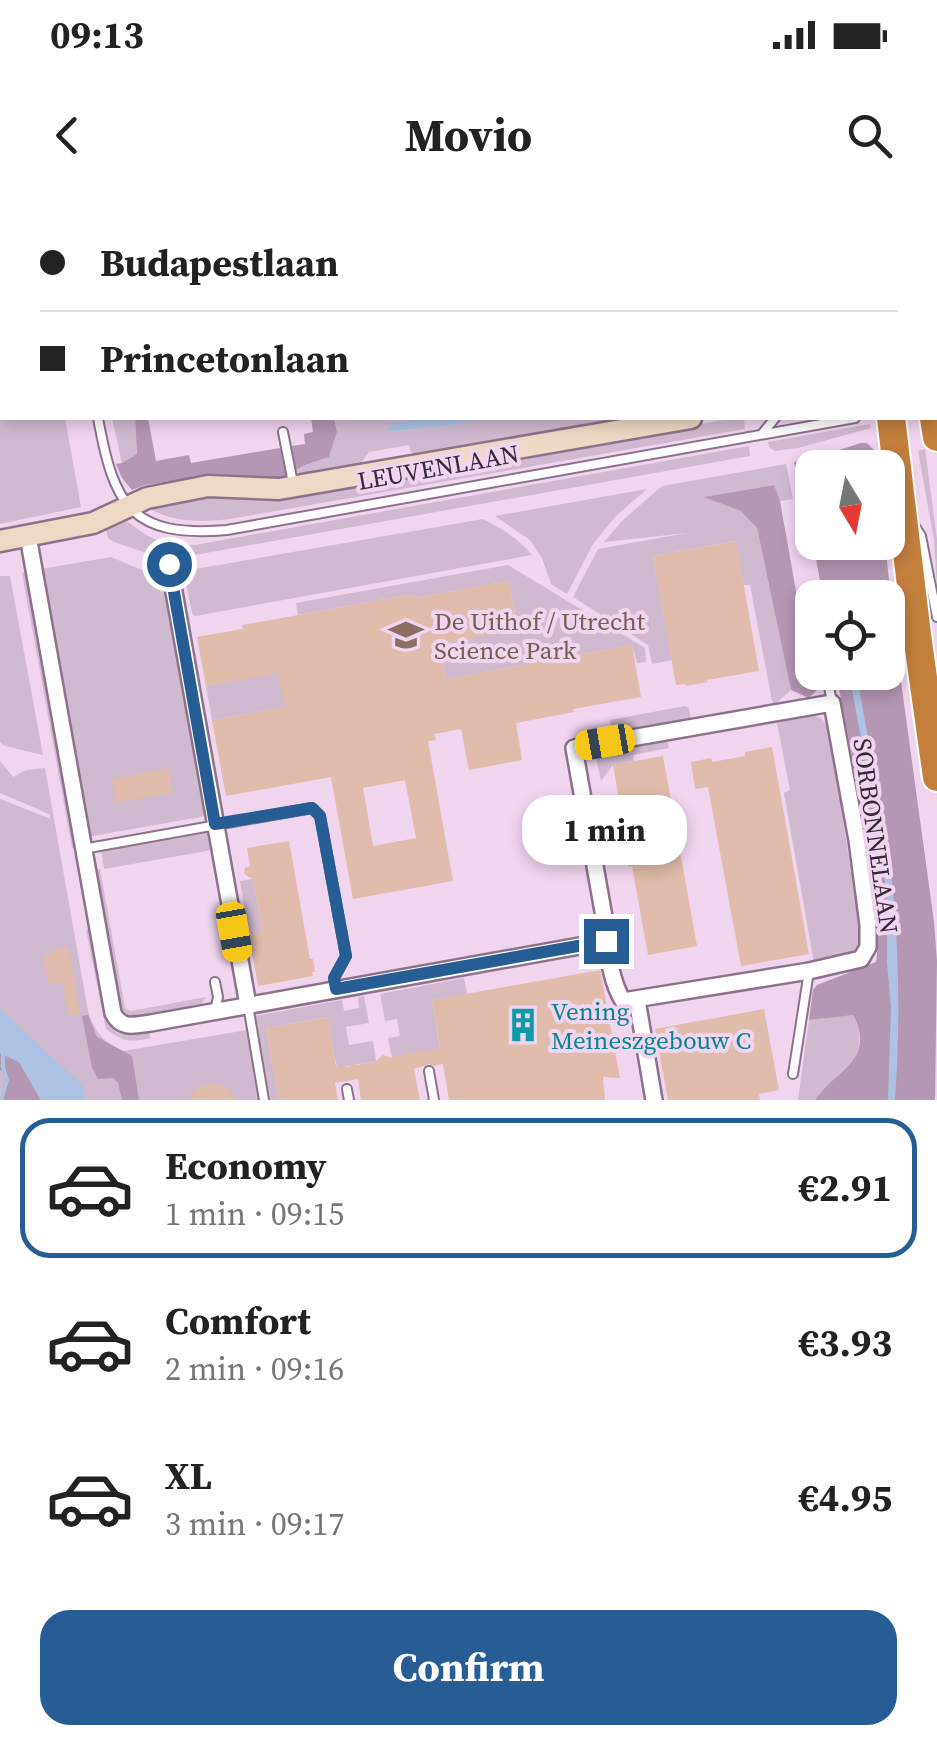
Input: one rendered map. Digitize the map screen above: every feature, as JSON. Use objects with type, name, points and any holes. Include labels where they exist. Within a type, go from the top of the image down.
[{"type":"highway","points":[[890,420],[894,450]]},
{"type":"highway","points":[[905,542],[937,777]]},
{"type":"main road","name":"LEUVENLAAN","points":[[0,541],[92,523],[147,498],[208,486],[266,490],[294,487],[679,420]]},
{"type":"street","points":[[28,536],[112,1014],[117,1021],[130,1026],[213,1005],[248,1005],[606,941]]},
{"type":"street","points":[[169,564],[248,1005]]},
{"type":"street","points":[[809,972],[623,1001],[616,990],[606,941],[574,748],[832,702]]},
{"type":"street","name":"SORBONNELAAN","points":[[809,972],[861,959],[868,947],[857,840],[832,702]]},
{"type":"street","points":[[637,1000],[654,1100]]},
{"type":"lane","points":[[98,420],[106,460],[116,489],[128,506]]},
{"type":"lane","points":[[762,434],[773,420]]},
{"type":"lane","points":[[809,420],[816,424]]},
{"type":"lane","name":"LEUVENLAAN","points":[[128,506],[152,524],[172,531],[228,530],[842,420]]},
{"type":"lane","points":[[284,432],[294,487]]},
{"type":"lane","points":[[905,513],[920,536],[937,616]]},
{"type":"lane","name":"SORBONNELAAN","points":[[830,690],[832,702]]},
{"type":"lane","points":[[83,849],[312,808],[320,816],[346,956],[334,978],[336,989]]},
{"type":"lane","points":[[793,1074],[809,972]]},
{"type":"lane","points":[[213,1005],[218,997],[215,982]]},
{"type":"lane","points":[[248,1005],[264,1100]]},
{"type":"lane","points":[[429,1071],[434,1100]]},
{"type":"lane","points":[[347,1089],[349,1100]]},
{"type":"shaded area","points":[[0,420],[65,420],[81,507],[0,524]]},
{"type":"shaded area","points":[[112,420],[135,420],[137,454],[122,463]]},
{"type":"shaded area","points":[[135,420],[148,420],[156,461],[189,455],[191,463],[280,448],[283,461],[294,459],[292,446],[305,444],[304,434],[313,432],[311,420],[334,420],[337,432],[329,457],[273,482],[195,477],[132,490],[116,464],[137,454]]},
{"type":"shaded area","points":[[334,420],[408,420],[392,422],[388,432],[479,420],[632,420],[418,458],[409,445],[369,452],[357,468],[303,479],[297,471],[273,482],[305,465],[329,457],[337,432]]},
{"type":"shaded area","points":[[724,420],[744,420],[745,429],[230,519],[189,520],[150,509],[211,495],[285,498]]},
{"type":"shaded area","points":[[870,424],[871,428],[798,448],[775,451],[769,447],[768,442]]},
{"type":"shaded area","points":[[867,443],[874,450],[839,450]]},
{"type":"shaded area","points":[[749,446],[750,456],[167,560],[114,542],[106,530],[127,521],[158,540],[195,545]]},
{"type":"shaded area","points":[[925,449],[937,539],[937,588],[934,540],[918,451]]},
{"type":"shaded area","points":[[786,464],[793,499],[780,501],[773,485],[706,497],[742,511],[757,528],[791,690],[773,706],[750,585],[744,585],[735,541],[653,556],[672,660],[652,664],[648,645],[573,597],[598,549],[687,533],[604,542],[662,486]]},
{"type":"shaded area","points":[[774,485],[795,586],[795,690],[817,690],[809,698],[791,690],[757,528],[741,511],[704,497]]},
{"type":"shaded area","points":[[647,489],[616,516],[593,544],[567,594],[551,584],[542,558],[530,540],[495,516]]},
{"type":"shaded area","points":[[483,519],[509,534],[532,555],[195,616],[192,613],[184,571]]},
{"type":"shaded area","points":[[111,557],[158,577],[165,587],[206,816],[87,837],[41,569]]},
{"type":"shaded area","points":[[816,560],[887,560],[889,580],[820,580]]},
{"type":"shaded area","points":[[508,565],[645,648],[646,662],[637,663],[632,645],[446,679],[439,644],[518,629],[509,581],[298,615],[296,603]]},
{"type":"shaded area","points":[[22,573],[26,573],[76,847],[72,848]]},
{"type":"shaded area","points":[[0,576],[10,576],[43,755],[0,742]]},
{"type":"shaded area","points":[[279,672],[285,707],[212,720],[206,686]]},
{"type":"shaded area","points":[[839,690],[902,690],[934,922],[935,1100],[815,1100],[850,1064],[860,1043],[853,1015],[809,1020],[813,990],[876,962],[877,912]]},
{"type":"shaded area","points":[[685,706],[691,720],[612,734],[610,720]]},
{"type":"shaded area","points":[[809,713],[822,719],[830,730],[859,927],[857,952],[814,963],[784,793],[790,790],[777,723],[783,717]]},
{"type":"shaded area","points":[[662,739],[669,748],[633,755],[634,761],[613,765],[601,781],[595,752]]},
{"type":"shaded area","points":[[0,761],[13,777],[26,770],[45,768],[88,1011],[100,1035],[123,1051],[247,1030],[259,1100],[0,1100],[0,799],[51,819],[49,814],[0,793]]},
{"type":"shaded area","points":[[209,830],[212,850],[104,869],[101,850]]},
{"type":"shaded area","points":[[100,869],[125,1008],[131,1011],[206,997],[200,1006],[132,1018],[124,1015],[96,870]]},
{"type":"shaded area","points":[[253,879],[262,932],[249,935],[240,881]]},
{"type":"shaded area","points":[[90,929],[101,1001],[110,1026],[124,1034],[149,1030],[150,1038],[126,1040],[106,1029],[86,930]]},
{"type":"shaded area","points":[[464,978],[467,994],[432,1000],[440,1050],[392,1058],[388,1038],[400,1036],[397,1019],[385,1021],[380,994]]},
{"type":"shaded area","points":[[364,996],[369,1023],[346,1027],[349,1045],[373,1041],[376,1061],[337,1068],[327,1017],[266,1028],[279,1100],[269,1100],[254,1016],[342,1000],[344,1011],[359,1008],[358,997]]},
{"type":"shaded area","points":[[88,1015],[97,1037],[132,1056],[139,1100],[122,1100],[113,1078],[98,1079],[92,1068],[82,1016]]},
{"type":"shaded area","points":[[853,1015],[859,1031],[856,1054],[815,1100],[798,1100],[809,1020]]},
{"type":"shaded area","points":[[0,1053],[19,1062],[41,1100],[0,1100],[5,1081]]},
{"type":"water","points":[[408,420],[479,420],[387,432],[392,422]]},
{"type":"water","points":[[852,690],[860,690],[892,878],[898,973],[895,1100],[888,1100],[891,1007],[887,900]]},
{"type":"water","points":[[0,1009],[80,1083],[86,1100],[41,1100],[19,1062],[0,1053]]},
{"type":"building","points":[[736,541],[759,671],[676,685],[653,556]]},
{"type":"building","points":[[509,581],[518,630],[439,644],[446,679],[632,645],[641,697],[516,723],[522,760],[469,770],[461,729],[435,734],[436,740],[428,741],[453,881],[353,899],[331,777],[226,796],[212,720],[285,707],[278,673],[206,686],[197,637],[413,594],[414,598]],"holes":[[[405,780],[416,838],[373,846],[363,788]]]},
{"type":"building","points":[[772,747],[809,954],[741,966],[708,787],[695,789],[691,762],[745,756],[745,752]]},
{"type":"building","points":[[663,756],[697,946],[648,955],[632,866],[628,867],[623,841],[613,765]]},
{"type":"building","points":[[168,768],[172,793],[116,803],[112,779]]},
{"type":"building","points":[[289,841],[315,972],[313,976],[258,986],[249,935],[262,932],[253,879],[244,874],[250,866],[247,848]]},
{"type":"building","points":[[68,947],[80,1014],[68,1016],[62,982],[49,984],[44,956],[52,955],[51,950]]},
{"type":"building","name":"Vening Meineszgebouw C","points":[[600,970],[620,1078],[603,1077],[605,1100],[449,1100],[443,1064],[429,1064],[414,1069],[420,1100],[361,1100],[358,1079],[335,1083],[338,1100],[279,1100],[266,1028],[328,1017],[336,1066],[348,1067],[376,1061],[383,1055],[401,1057],[407,1052],[440,1048],[432,1000]]},
{"type":"building","points":[[764,1009],[779,1090],[759,1094],[760,1100],[668,1100],[655,1029]]},
{"type":"building","points":[[214,1083],[226,1087],[237,1100],[187,1100],[198,1087]]},
{"type":"waterway","points":[[1,1100],[7,1080],[3,1055]]},
{"type":"place","name":"De Uithof / Utrecht Science Park","points":[[406,635]]},
{"type":"place","name":"Vening Meineszgebouw C","points":[[523,1025]]},
{"type":"route","points":[[169,564],[215,824],[312,808],[320,816],[346,956],[334,978],[336,989],[606,941]]}]
